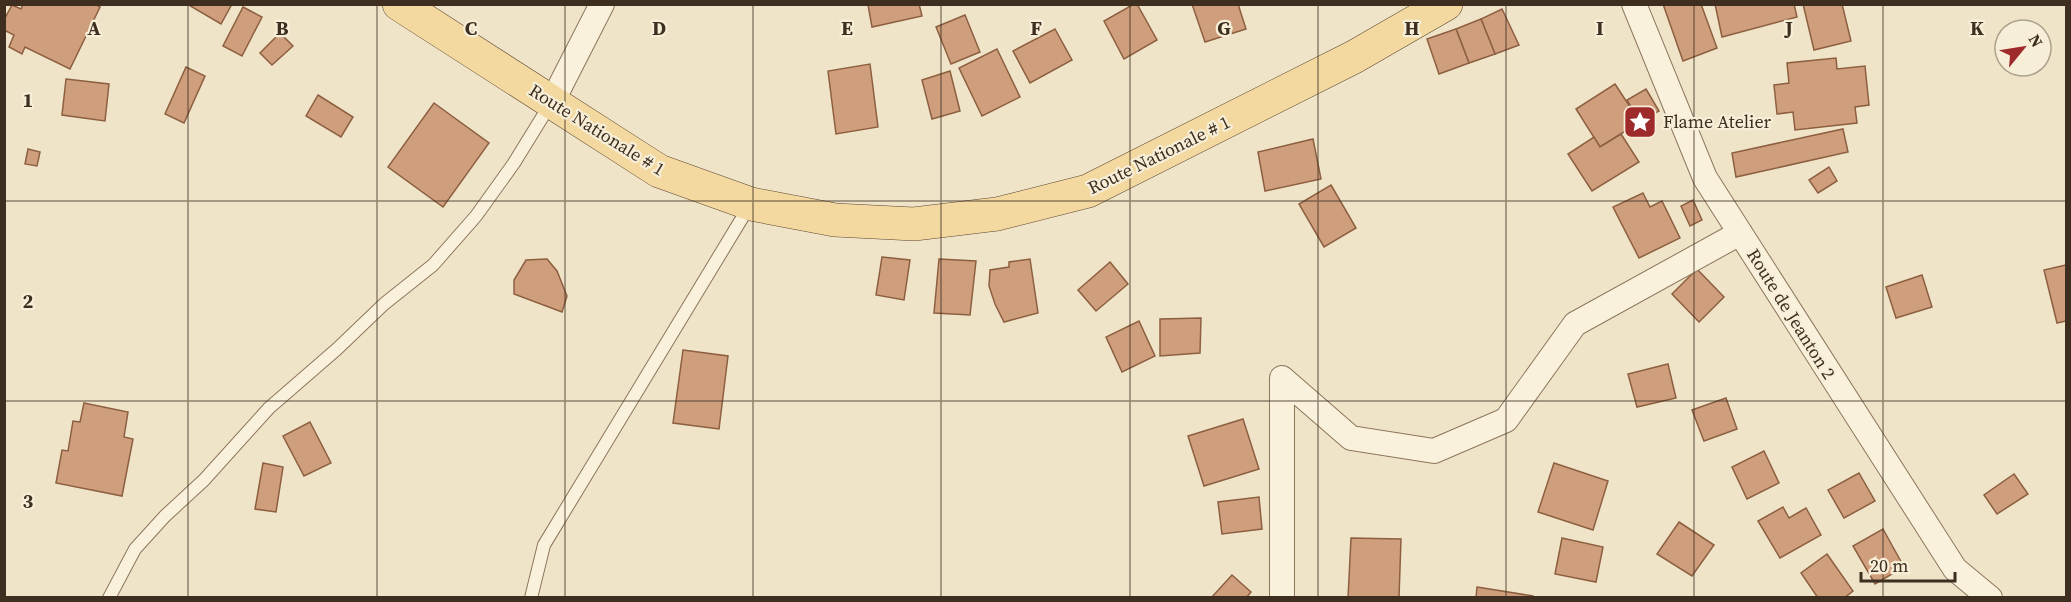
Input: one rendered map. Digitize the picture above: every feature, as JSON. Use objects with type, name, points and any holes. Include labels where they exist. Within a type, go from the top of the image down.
[{"type":"main road","name":"Route Nationale # 1","points":[[399,4],[658,171],[751,204],[835,220],[914,224],[998,214],[1088,191],[1354,57],[1446,4]]},
{"type":"street","points":[[552,102],[603,4]]},
{"type":"street","name":"Route de Jeanton 2","points":[[1634,4],[1705,178],[1954,569],[1990,597]]},
{"type":"street","points":[[1282,597],[1282,378],[1351,438],[1434,451],[1506,420],[1575,324],[1740,233]]},
{"type":"lane","points":[[109,597],[135,549],[165,516],[204,480],[269,408],[337,349],[384,304],[433,265],[455,241],[514,163],[552,102]]},
{"type":"lane","points":[[531,597],[544,545],[751,204]]},
{"type":"building","points":[[23,4],[95,4],[100,7],[70,69],[25,47],[22,54],[9,47],[14,35],[4,30],[4,20],[12,5],[21,9]]},
{"type":"building","points":[[187,4],[232,4],[221,24]]},
{"type":"building","points":[[919,4],[922,16],[872,27],[868,5]]},
{"type":"building","points":[[1137,4],[1157,40],[1124,59],[1104,21]]},
{"type":"building","points":[[1192,4],[1238,4],[1246,29],[1205,42]]},
{"type":"building","points":[[1663,4],[1701,4],[1717,48],[1683,61]]},
{"type":"building","points":[[1715,4],[1794,4],[1797,17],[1722,37]]},
{"type":"building","points":[[1803,4],[1842,4],[1851,41],[1814,50]]},
{"type":"building","points":[[243,7],[262,17],[242,56],[223,46]]},
{"type":"building","points":[[1502,9],[1519,45],[1495,54],[1481,19]]},
{"type":"building","points":[[965,15],[980,52],[951,64],[936,27]]},
{"type":"building","points":[[1481,19],[1495,54],[1469,63],[1456,29]]},
{"type":"building","points":[[1055,29],[1072,60],[1030,83],[1013,51]]},
{"type":"building","points":[[1456,29],[1469,63],[1439,74],[1427,39]]},
{"type":"building","points":[[280,33],[293,46],[272,65],[260,53]]},
{"type":"building","points":[[997,49],[1020,97],[982,116],[959,68]]},
{"type":"building","points":[[1836,58],[1837,69],[1865,66],[1869,105],[1855,107],[1857,123],[1795,130],[1793,112],[1777,114],[1774,85],[1789,83],[1787,63]]},
{"type":"building","points":[[870,64],[878,127],[836,134],[828,71]]},
{"type":"building","points":[[186,67],[205,76],[184,123],[165,114]]},
{"type":"building","points":[[950,71],[960,111],[932,119],[922,80]]},
{"type":"building","points":[[66,79],[109,84],[105,121],[62,115]]},
{"type":"building","points":[[1615,84],[1640,122],[1600,147],[1576,109]]},
{"type":"building","points":[[1646,89],[1659,111],[1640,122],[1627,100]]},
{"type":"building","points":[[318,95],[353,117],[341,137],[306,116]]},
{"type":"building","points":[[434,103],[489,143],[443,207],[388,167]]},
{"type":"building","points":[[1843,129],[1848,152],[1736,177],[1732,153]]},
{"type":"building","points":[[1621,134],[1639,162],[1592,191],[1568,154],[1594,137],[1600,147]]},
{"type":"building","points":[[1313,139],[1321,179],[1265,191],[1258,152]]},
{"type":"building","points":[[28,149],[40,152],[37,166],[25,164]]},
{"type":"building","points":[[1829,167],[1837,181],[1818,193],[1809,180]]},
{"type":"building","points":[[1331,185],[1356,228],[1324,247],[1299,204]]},
{"type":"building","points":[[1643,193],[1650,207],[1662,201],[1680,238],[1639,258],[1613,207]]},
{"type":"building","points":[[1693,200],[1702,220],[1690,226],[1681,206]]},
{"type":"building","points":[[882,257],[910,260],[904,300],[876,295]]},
{"type":"building","points":[[547,259],[557,271],[567,296],[562,312],[514,294],[514,280],[526,260]]},
{"type":"building","points":[[939,259],[976,261],[970,315],[934,313]]},
{"type":"building","points":[[1030,259],[1038,313],[1004,322],[989,286],[990,270],[1009,267],[1009,262]]},
{"type":"building","points":[[1110,262],[1128,284],[1096,311],[1078,290]]},
{"type":"building","points":[[2066,265],[2066,321],[2057,323],[2044,270]]},
{"type":"building","points":[[1697,269],[1724,297],[1699,322],[1672,294]]},
{"type":"building","points":[[1922,275],[1932,307],[1896,318],[1886,287]]},
{"type":"building","points":[[1201,318],[1200,353],[1160,356],[1160,319]]},
{"type":"building","points":[[1139,321],[1155,356],[1122,372],[1106,337]]},
{"type":"building","points":[[683,350],[728,356],[719,429],[673,423]]},
{"type":"building","points":[[1668,364],[1676,398],[1637,407],[1628,374]]},
{"type":"building","points":[[1726,398],[1737,429],[1704,441],[1692,410]]},
{"type":"building","points":[[84,403],[128,412],[124,437],[133,439],[122,496],[56,483],[62,450],[68,451],[73,421],[80,422]]},
{"type":"building","points":[[1243,419],[1259,469],[1204,486],[1188,436]]},
{"type":"building","points":[[310,422],[331,463],[304,476],[283,436]]},
{"type":"building","points":[[1764,451],[1779,483],[1747,499],[1732,467]]},
{"type":"building","points":[[263,463],[283,467],[276,512],[255,509]]},
{"type":"building","points":[[1554,463],[1608,481],[1593,530],[1538,512]]},
{"type":"building","points":[[1859,473],[1875,501],[1844,518],[1828,490]]},
{"type":"building","points":[[2014,474],[2028,494],[1997,514],[1984,495]]},
{"type":"building","points":[[1259,497],[1262,529],[1222,534],[1218,502]]},
{"type":"building","points":[[1783,507],[1789,518],[1806,508],[1821,535],[1780,558],[1758,521]]},
{"type":"building","points":[[1679,522],[1714,545],[1692,576],[1657,554]]},
{"type":"building","points":[[1883,529],[1904,567],[1875,584],[1853,546]]},
{"type":"building","points":[[1351,538],[1401,539],[1399,598],[1348,598]]},
{"type":"building","points":[[1562,538],[1603,547],[1596,582],[1555,574]]},
{"type":"building","points":[[1827,554],[1853,591],[1844,598],[1818,598],[1801,573]]},
{"type":"building","points":[[1232,575],[1251,592],[1246,598],[1211,598]]},
{"type":"building","points":[[1477,587],[1533,596],[1533,598],[1476,598]]},
{"type":"place","name":"Flame Atelier","points":[[1640,122]]}]
